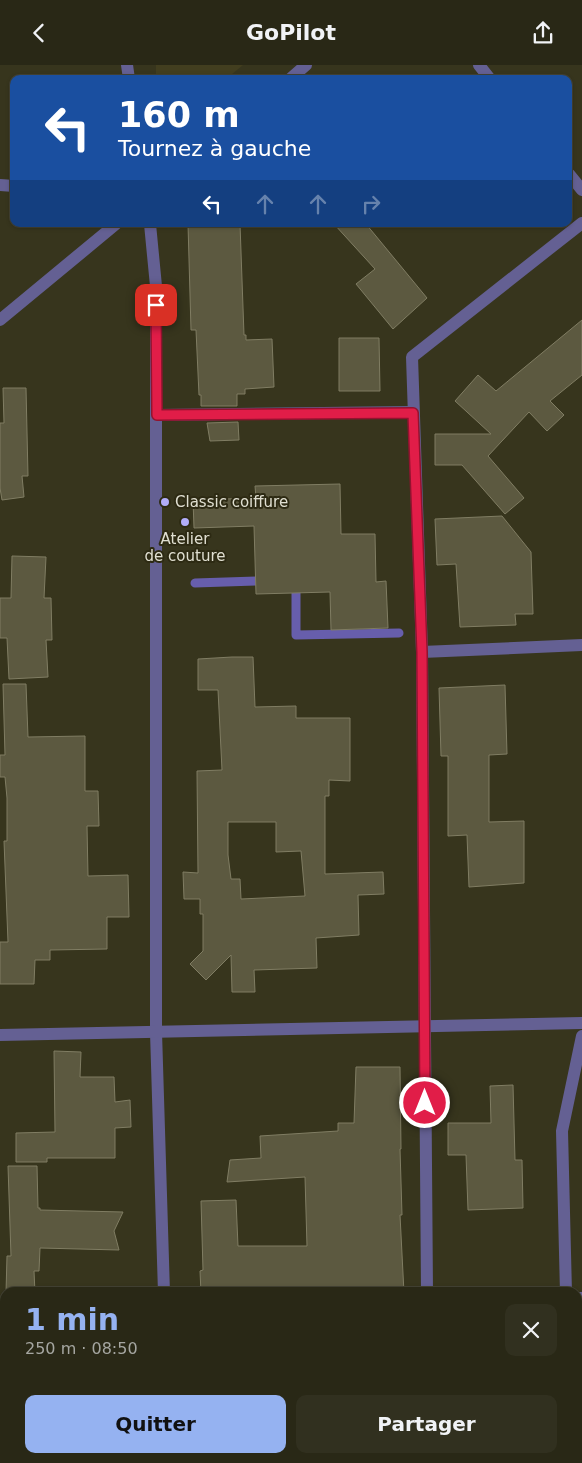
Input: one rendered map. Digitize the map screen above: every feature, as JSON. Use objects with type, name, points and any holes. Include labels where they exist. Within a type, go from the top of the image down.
[{"type":"street","points":[[295,75],[306,65]]},
{"type":"street","points":[[479,65],[487,75]]},
{"type":"street","points":[[572,178],[582,190]]},
{"type":"street","points":[[427,1287],[422,652],[412,357],[582,223]]},
{"type":"street","points":[[0,320],[112,227]]},
{"type":"street","points":[[150,227],[156,286],[156,1032],[164,1287]]},
{"type":"street","points":[[157,415],[413,413]]},
{"type":"street","points":[[422,652],[582,645]]},
{"type":"street","points":[[0,1035],[582,1023]]},
{"type":"street","points":[[566,1287],[562,1131],[582,1036]]},
{"type":"shaded area","points":[[156,65],[243,65],[231,75],[156,75]]},
{"type":"building","points":[[188,227],[240,227],[244,335],[246,335],[246,340],[272,339],[274,387],[245,389],[245,394],[237,394],[237,406],[201,406],[196,330],[191,330]]},
{"type":"building","points":[[337,227],[368,227],[427,298],[393,329],[356,284],[375,269]]},
{"type":"building","points":[[582,320],[582,375],[550,401],[564,415],[547,431],[529,412],[488,456],[524,498],[505,514],[462,465],[435,465],[435,434],[491,434],[455,401],[478,375],[496,391]]},
{"type":"building","points":[[339,338],[379,338],[380,391],[339,391]]},
{"type":"building","points":[[3,388],[26,388],[28,476],[22,476],[24,497],[2,500],[0,488],[0,423],[4,423]]},
{"type":"building","points":[[238,422],[239,440],[210,441],[207,423]]},
{"type":"building","points":[[340,484],[341,534],[375,534],[376,582],[386,581],[388,628],[331,630],[330,592],[256,594],[254,526],[194,528],[193,500],[256,498],[255,486]]},
{"type":"building","points":[[502,516],[531,552],[533,614],[515,614],[516,625],[460,627],[456,564],[437,565],[435,519]]},
{"type":"building","points":[[12,556],[46,557],[44,598],[51,598],[52,640],[46,640],[48,677],[9,679],[7,638],[0,638],[0,598],[11,598]]},
{"type":"building","points":[[253,657],[255,707],[296,706],[296,718],[350,718],[350,781],[329,780],[329,796],[325,796],[325,874],[383,872],[384,894],[358,895],[359,935],[316,938],[317,968],[254,970],[255,992],[232,992],[231,955],[206,980],[190,964],[203,951],[203,914],[200,914],[200,899],[184,899],[183,872],[198,873],[197,771],[222,770],[218,690],[198,690],[198,659]],"holes":[[[228,822],[276,822],[276,852],[301,851],[305,896],[241,899],[240,879],[231,879],[228,855]]]},
{"type":"building","points":[[3,684],[26,684],[28,737],[85,736],[85,791],[98,791],[99,826],[87,826],[88,876],[128,875],[129,917],[107,917],[107,949],[50,950],[50,960],[35,960],[34,984],[0,984],[0,942],[8,942],[4,841],[7,841],[7,798],[5,777],[0,777],[0,755],[5,755]]},
{"type":"building","points":[[505,685],[507,754],[489,755],[489,822],[524,821],[524,883],[469,887],[467,835],[448,836],[448,756],[441,756],[439,688]]},
{"type":"building","points":[[54,1051],[81,1052],[80,1077],[114,1077],[115,1102],[130,1100],[131,1127],[115,1128],[115,1158],[47,1158],[47,1162],[16,1162],[16,1133],[55,1132]]},
{"type":"building","points":[[356,1067],[400,1067],[402,1215],[400,1215],[404,1287],[201,1287],[200,1271],[203,1270],[201,1201],[236,1200],[238,1246],[307,1246],[305,1177],[227,1182],[230,1160],[261,1158],[260,1136],[338,1131],[338,1123],[354,1123]]},
{"type":"building","points":[[513,1085],[515,1160],[522,1160],[523,1208],[468,1210],[466,1155],[448,1155],[448,1123],[491,1123],[490,1086]]},
{"type":"building","points":[[8,1166],[37,1166],[38,1208],[40,1210],[123,1212],[114,1231],[119,1250],[40,1248],[39,1271],[34,1271],[35,1287],[6,1287],[7,1256],[11,1256]]},
{"type":"waterway","points":[[195,583],[256,581]]},
{"type":"waterway","points":[[296,582],[296,635],[399,633]]},
{"type":"place","name":"Classic coiffure","points":[[165,502]]},
{"type":"place","name":"Atelier de couture","points":[[185,522]]},
{"type":"route","points":[[156,305],[157,415],[413,413],[422,652],[425,1103]]}]
